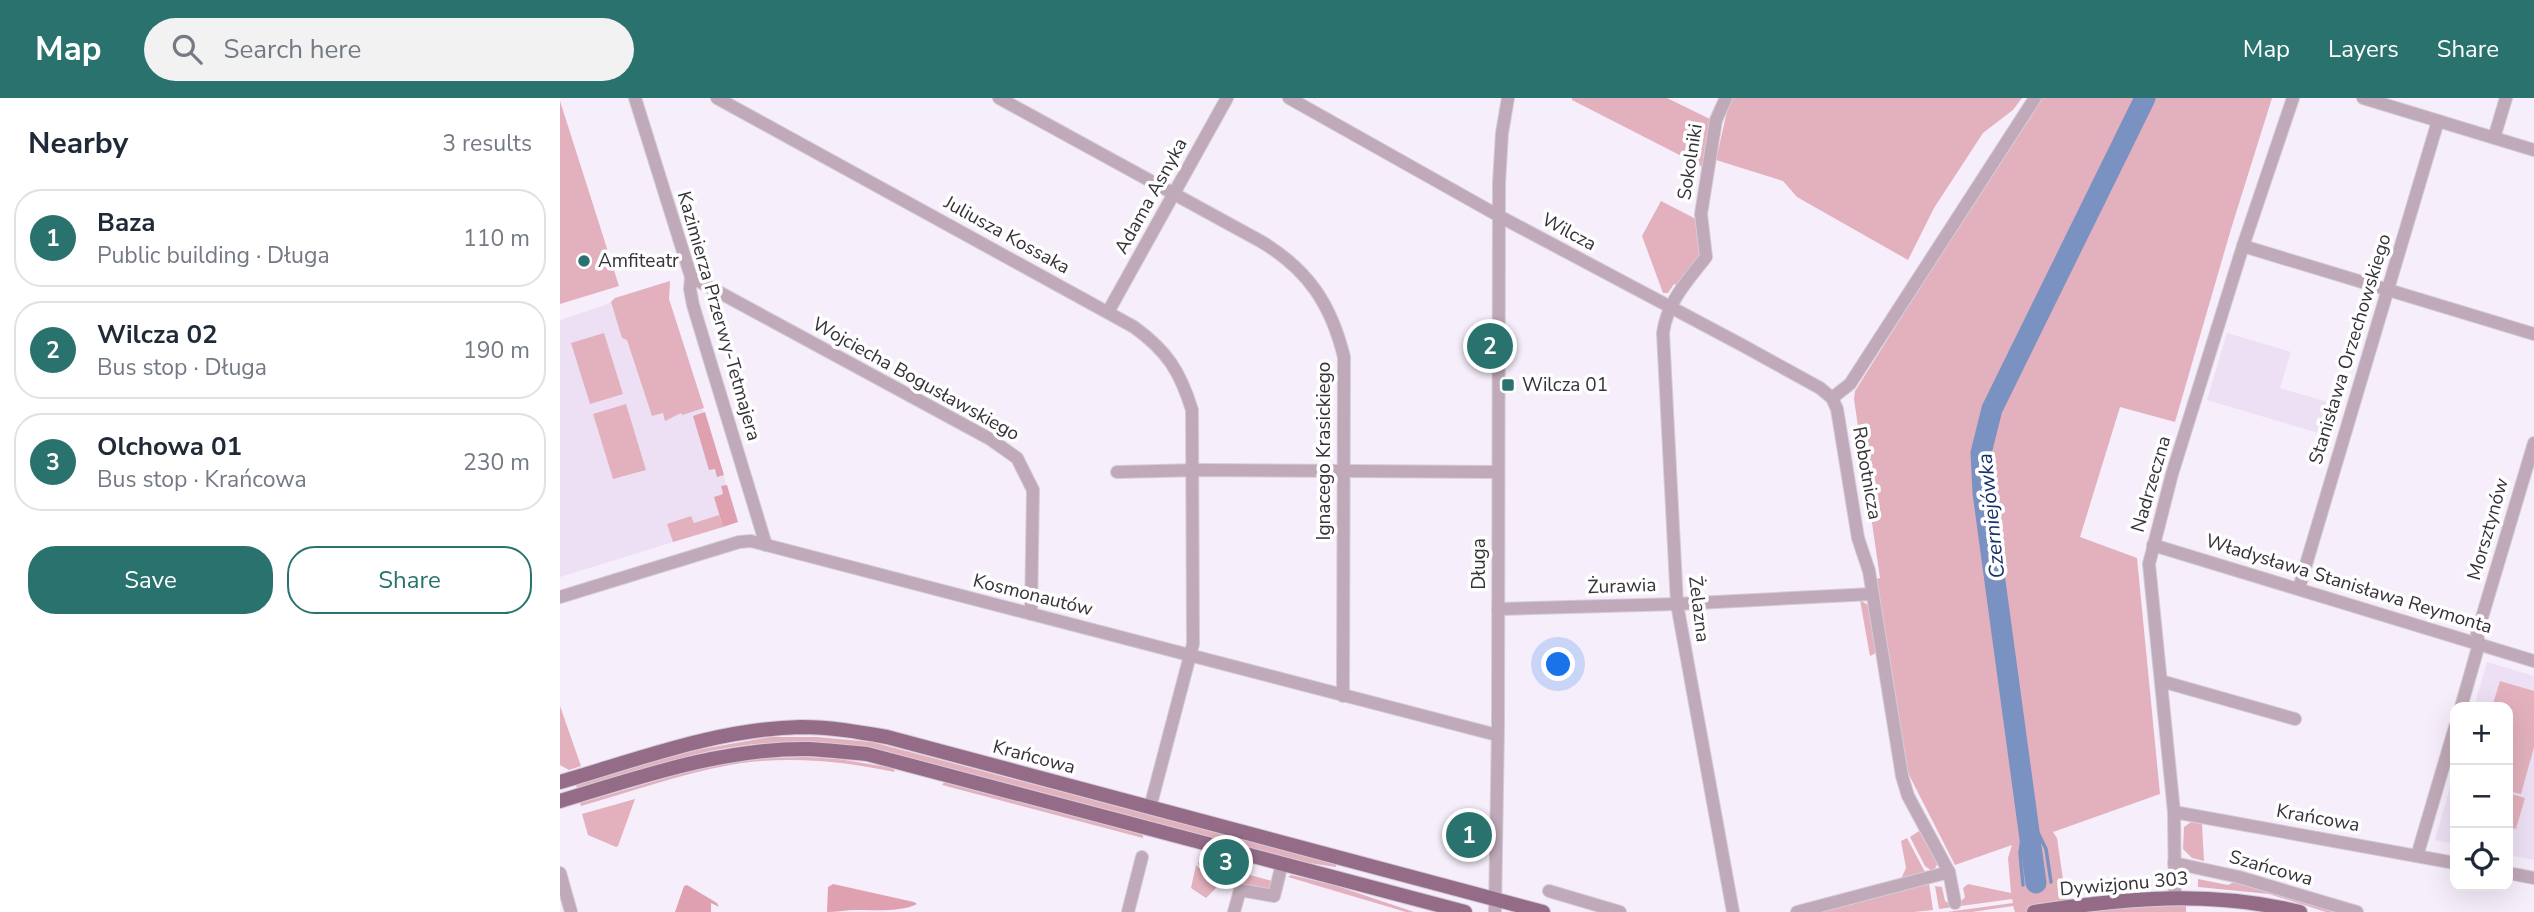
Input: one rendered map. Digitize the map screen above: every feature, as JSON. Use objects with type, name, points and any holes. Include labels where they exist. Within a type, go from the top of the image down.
[{"type":"main road","name":"Krańcowa","points":[[560,782],[704,739],[778,728],[840,729],[887,737],[1495,906]]},
{"type":"main road","name":"Krańcowa","points":[[560,801],[717,758],[774,751],[837,751],[896,760],[1465,912]]},
{"type":"main road","name":"Dywizjonu 303","points":[[2034,912],[2175,897],[2252,903],[2300,912]]},
{"type":"main road","points":[[1495,906],[1543,912]]},
{"type":"street","name":"Kazimierza Przerwy-Tetmajera","points":[[635,98],[691,276],[690,289],[694,305],[766,545]]},
{"type":"street","name":"Juliusza Kossaka","points":[[717,98],[1108,312],[1152,340],[1169,358],[1183,380],[1192,410],[1194,471],[1191,655],[1152,800]]},
{"type":"street","name":"Ignacego Krasickiego","points":[[999,98],[1286,256],[1318,292],[1338,331],[1344,357],[1343,696]]},
{"type":"street","name":"Adama Asnyka","points":[[1108,312],[1227,98]]},
{"type":"street","name":"Wilcza","points":[[1289,98],[1499,216],[1821,388],[1832,398]]},
{"type":"street","name":"Długa","points":[[1495,906],[1500,148],[1508,98]]},
{"type":"street","name":"Sokolniki","points":[[1670,307],[1706,257],[1701,214],[1716,120],[1726,98]]},
{"type":"street","points":[[1832,398],[1850,384],[2035,98]]},
{"type":"street","name":"Nadrzeczna","points":[[2175,897],[2175,812],[2149,564],[2172,474],[2243,246],[2293,98]]},
{"type":"street","points":[[2363,98],[2534,150]]},
{"type":"street","points":[[2494,138],[2506,98]]},
{"type":"street","name":"Stanisława Orzechowskiego","points":[[2300,588],[2438,121]]},
{"type":"street","points":[[2243,246],[2534,334]]},
{"type":"street","name":"Wojciecha Bogusławskiego","points":[[691,276],[990,439],[1017,458],[1033,489],[1031,614]]},
{"type":"street","name":"Żelazna","points":[[1670,307],[1664,332],[1677,604],[1733,912]]},
{"type":"street","name":"Robotnicza","points":[[1832,398],[1837,409],[1858,538],[1869,572],[1902,776],[1908,796],[1949,872],[1955,903]]},
{"type":"street","name":"Morsztynów","points":[[2462,702],[2479,644],[2477,634],[2534,443]]},
{"type":"street","points":[[1117,472],[1498,472]]},
{"type":"street","name":"Kosmonautów","points":[[560,597],[739,542],[751,541],[1497,735]]},
{"type":"street","name":"Władysława Stanisława Reymonta","points":[[2153,545],[2534,661]]},
{"type":"street","name":"Żurawia","points":[[1498,609],[1677,604],[1872,594]]},
{"type":"street","points":[[2161,681],[2295,719]]},
{"type":"street","points":[[2417,856],[2450,744]]},
{"type":"street","name":"Krańcowa","points":[[2175,812],[2450,862]]},
{"type":"street","points":[[1128,912],[1142,857]]},
{"type":"street","name":"Szańcowa","points":[[2174,863],[2239,877],[2357,912]]},
{"type":"street","points":[[1234,912],[1240,890],[1267,896],[1275,894],[1282,864]]},
{"type":"street","points":[[1797,912],[1949,872]]},
{"type":"street","points":[[560,873],[571,912]]},
{"type":"street","points":[[2513,874],[2534,878]]},
{"type":"street","points":[[1549,891],[1620,912]]},
{"type":"street","name":"Krańcowa","points":[[1423,901],[1440,912]]},
{"type":"shaded area","points":[[1667,98],[1710,119],[1703,167],[1572,100]]},
{"type":"shaded area","points":[[1730,98],[2022,98],[2013,110],[1983,133],[1934,208],[1908,260],[1797,197],[1783,181],[1716,160]]},
{"type":"shaded area","points":[[2039,98],[2272,98],[2175,422],[2120,407],[2080,537],[2137,558],[2160,794],[2053,832],[2057,838],[2065,893],[2149,884],[2159,886],[2066,896],[2067,912],[2015,912],[2013,906],[1972,912],[1947,912],[2013,903],[2012,899],[1939,909],[1935,886],[1942,887],[1945,901],[1953,904],[1965,897],[1963,888],[1968,884],[2011,893],[2008,858],[2012,845],[1955,865],[1906,769],[1876,579],[1880,578],[1854,399],[1855,391]]},
{"type":"shaded area","points":[[560,101],[619,286],[560,304]]},
{"type":"shaded area","points":[[1661,201],[1698,220],[1701,256],[1678,286],[1674,284],[1668,293],[1663,293],[1642,236]]},
{"type":"shaded area","points":[[670,281],[669,299],[672,312],[738,522],[560,577],[560,320],[608,304],[615,298]]},
{"type":"shaded area","points":[[670,281],[669,299],[704,408],[682,415],[681,413],[665,421],[663,413],[652,416],[627,340],[622,338],[611,302],[615,298]]},
{"type":"shaded area","points":[[604,333],[623,394],[590,404],[571,343]]},
{"type":"shaded area","points":[[2227,333],[2291,352],[2280,388],[2341,406],[2332,437],[2207,400]]},
{"type":"shaded area","points":[[626,404],[646,470],[613,479],[593,414]]},
{"type":"shaded area","points":[[705,412],[724,475],[717,477],[715,469],[709,470],[693,416]]},
{"type":"shaded area","points":[[727,485],[738,522],[723,527],[714,497],[723,494],[721,486]]},
{"type":"shaded area","points":[[719,515],[723,527],[673,542],[667,524],[691,516],[694,523]]},
{"type":"shaded area","points":[[1860,600],[1868,605],[1876,653],[1870,656]]},
{"type":"shaded area","points":[[2487,662],[2534,676],[2534,860],[2513,856],[2513,702],[2475,702]]},
{"type":"shaded area","points":[[2500,681],[2534,691],[2534,747],[2521,794],[2513,792],[2513,702],[2494,702]]},
{"type":"shaded area","points":[[560,706],[581,766],[569,770],[560,765]]},
{"type":"shaded area","points":[[770,737],[817,737],[872,742],[1336,864],[1336,867],[1302,862],[937,765],[836,745],[767,743],[719,749],[577,789],[576,784],[685,752]]},
{"type":"shaded area","points":[[807,757],[893,768],[895,772],[813,761],[750,762],[693,773],[581,806],[580,803],[703,767],[762,758]]},
{"type":"shaded area","points":[[945,781],[1143,834],[1143,838],[942,785]]},
{"type":"shaded area","points":[[2450,788],[2450,843],[2435,840]]},
{"type":"shaded area","points":[[2513,794],[2525,798],[2516,829],[2513,828]]},
{"type":"shaded area","points":[[635,799],[618,846],[588,835],[582,814]]},
{"type":"shaded area","points":[[2191,822],[2202,824],[2204,861],[2192,858],[2183,849],[2184,827]]},
{"type":"shaded area","points":[[1919,831],[1938,863],[1933,872],[1925,866],[1910,837]]},
{"type":"shaded area","points":[[1907,838],[1925,872],[1901,879],[1906,868],[1901,841]]},
{"type":"shaded area","points":[[1199,861],[1272,881],[1269,891],[1230,884],[1221,886],[1198,864]]},
{"type":"shaded area","points":[[1196,865],[1218,886],[1206,898],[1191,888]]},
{"type":"shaded area","points":[[1291,875],[1334,885],[1414,912],[1406,912],[1288,877]]},
{"type":"shaded area","points":[[2198,879],[2228,885],[2234,882],[2339,912],[2326,912],[2269,894],[2198,887]]},
{"type":"shaded area","points":[[1929,883],[1933,910],[1816,912]]},
{"type":"shaded area","points":[[833,884],[917,904],[897,909],[827,912],[828,887]]},
{"type":"shaded area","points":[[687,885],[717,903],[719,907],[711,903],[711,912],[675,912],[684,886]]},
{"type":"shaded area","points":[[2186,904],[2186,912],[2081,912],[2125,907]]},
{"type":"waterway","name":"Czerniejówka","points":[[2036,883],[1983,493],[1981,453],[1992,409],[2145,98]]},
{"type":"waterway","points":[[2026,808],[2046,849],[2051,882]]},
{"type":"waterway","points":[[2023,885],[2020,853],[2026,810]]},
{"type":"place","name":"Amfiteatr","points":[[584,261]]},
{"type":"place","name":"Wilcza 02","points":[[1490,346]]},
{"type":"place","name":"Wilcza 01","points":[[1508,385]]},
{"type":"place","name":"Baza","points":[[1469,835]]},
{"type":"place","name":"Olchowa 01","points":[[1226,862]]}]
